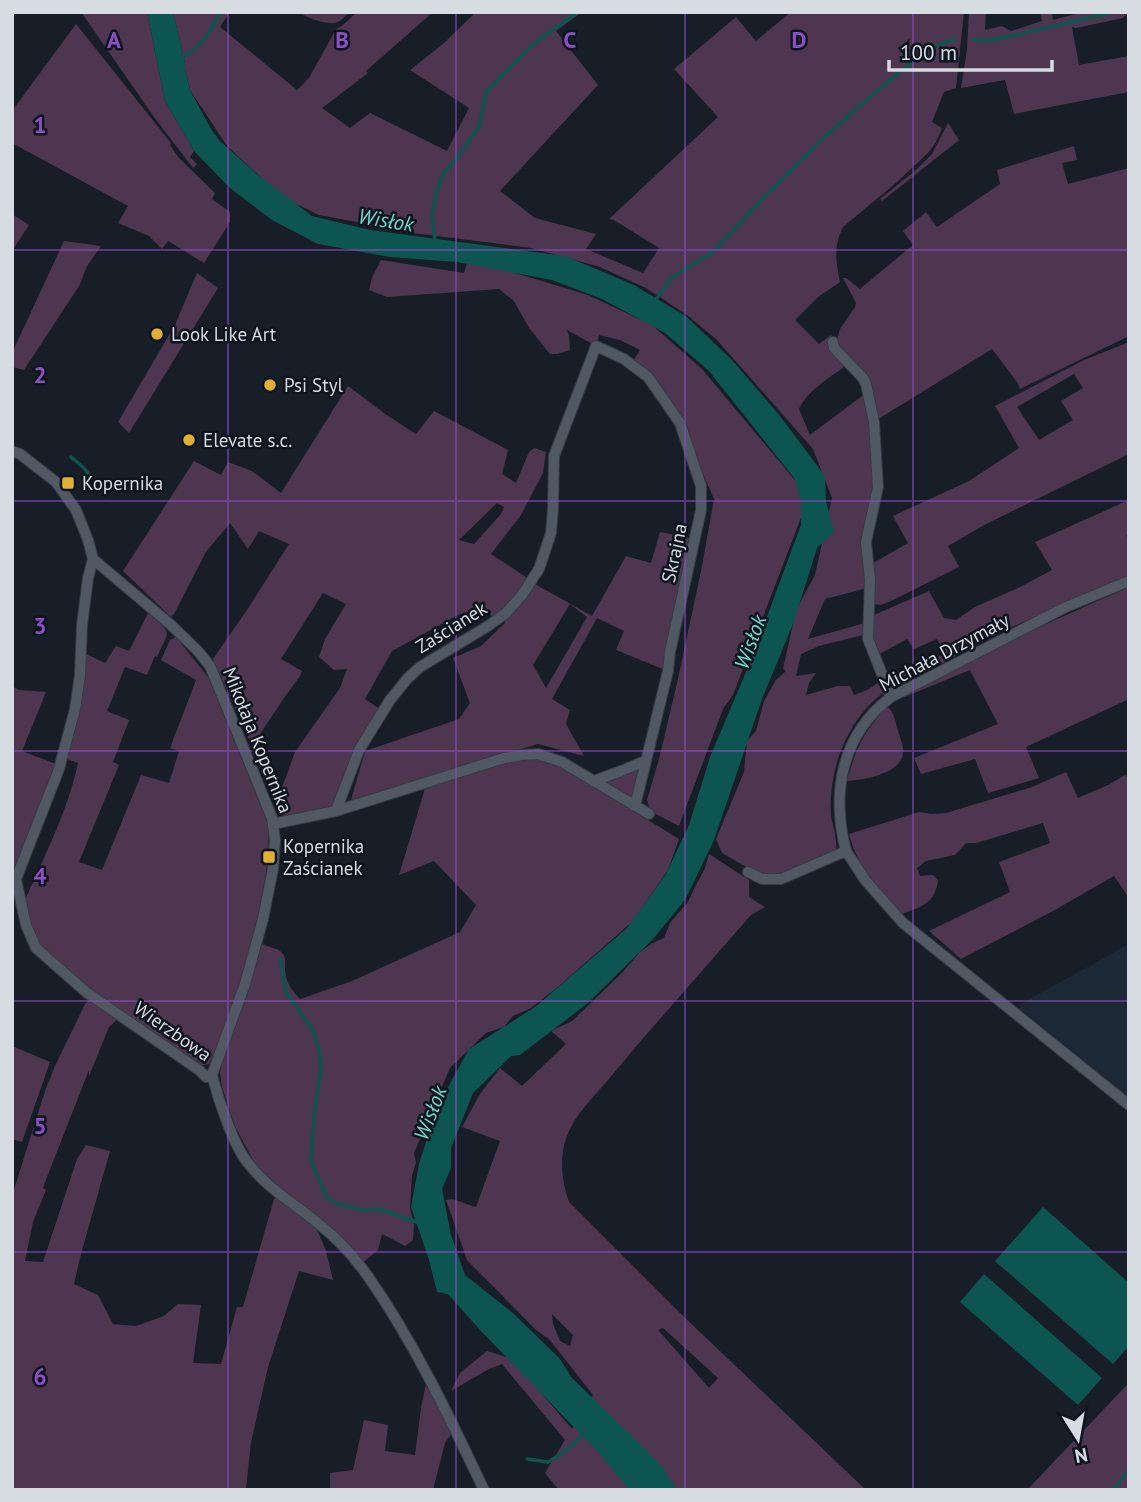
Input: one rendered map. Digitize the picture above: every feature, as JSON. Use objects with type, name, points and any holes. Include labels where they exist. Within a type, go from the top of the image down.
[{"type":"street","points":[[833,342],[834,348],[863,378],[874,422],[878,487],[866,542],[870,580],[868,639],[891,697]]},
{"type":"street","name":"Skrajna","points":[[596,346],[624,359],[648,377],[680,423],[701,486],[701,510],[665,682],[635,806]]},
{"type":"street","name":"Zaścianek","points":[[337,811],[359,750],[390,700],[408,678],[420,667],[506,613],[540,569],[551,533],[554,456],[596,346]]},
{"type":"street","points":[[12,451],[20,454],[56,482],[76,510],[93,559]]},
{"type":"street","name":"Mikołaja Kopernika","points":[[93,559],[170,624],[210,666],[273,824],[273,869],[263,919],[245,984],[212,1074]]},
{"type":"street","name":"Wierzbowa","points":[[93,559],[83,613],[80,675],[75,709],[59,769],[16,879],[26,925],[36,948],[86,992],[190,1063],[206,1077],[212,1074],[235,1138],[248,1163],[272,1188],[323,1227],[366,1274],[417,1355],[484,1490]]},
{"type":"street","name":"Michała Drzymały","points":[[1129,581],[1066,607],[891,697],[878,707],[869,716],[845,762],[840,781],[839,814],[846,851],[865,880],[904,923],[1129,1105]]},
{"type":"street","points":[[273,824],[337,811],[491,762],[528,754],[550,757],[649,814]]},
{"type":"street","points":[[594,781],[645,761]]},
{"type":"street","points":[[748,872],[762,879],[781,878],[846,851]]},
{"type":"shaded area","points":[[81,12],[147,12],[165,101],[194,151],[190,157],[197,164],[193,168],[154,117]]},
{"type":"shaded area","points":[[147,12],[173,12],[190,90],[220,141],[258,175],[312,216],[370,230],[565,256],[634,285],[687,317],[732,360],[780,416],[825,476],[826,501],[834,532],[817,548],[793,624],[762,699],[714,840],[685,900],[653,939],[588,1003],[520,1055],[511,1056],[473,1093],[451,1148],[451,1168],[442,1189],[451,1235],[465,1275],[514,1314],[560,1359],[571,1377],[663,1468],[677,1490],[630,1490],[598,1452],[448,1294],[437,1292],[411,1207],[419,1164],[437,1107],[469,1049],[535,1007],[627,928],[666,874],[689,825],[710,757],[749,665],[801,525],[801,501],[794,478],[709,371],[665,333],[602,299],[552,280],[457,262],[390,257],[318,244],[272,220],[230,188],[194,151],[165,101]]},
{"type":"shaded area","points":[[173,12],[230,12],[220,27],[297,90],[309,78],[336,29],[357,12],[433,12],[366,71],[368,73],[322,108],[350,128],[370,113],[447,151],[469,108],[410,70],[443,44],[476,12],[582,12],[556,31],[598,85],[500,191],[535,218],[596,234],[586,249],[643,273],[659,248],[609,219],[718,117],[674,69],[736,17],[756,41],[791,12],[964,12],[956,88],[944,92],[932,122],[942,128],[936,142],[897,182],[843,227],[837,248],[840,282],[818,297],[795,320],[819,344],[831,335],[834,350],[845,363],[843,368],[812,391],[799,409],[810,435],[866,393],[875,484],[867,588],[825,599],[808,639],[865,623],[863,635],[819,646],[801,654],[796,676],[816,673],[809,683],[806,695],[838,686],[850,686],[854,695],[881,681],[883,693],[859,717],[842,747],[837,764],[831,798],[835,852],[779,874],[762,873],[722,853],[716,839],[744,772],[747,741],[756,731],[764,701],[776,680],[786,671],[783,669],[796,610],[815,575],[832,498],[813,449],[717,340],[687,315],[646,288],[600,267],[531,248],[374,228],[368,224],[319,215],[282,197],[227,146],[190,90]]},
{"type":"shaded area","points":[[299,12],[350,12],[339,21],[330,23]]},
{"type":"shaded area","points":[[969,12],[986,12],[985,30],[1002,26],[1011,31],[1042,21],[1040,12],[1059,12],[1052,14],[1053,20],[1082,12],[1128,12],[1123,18],[1072,27],[1079,65],[1129,56],[1129,92],[1014,114],[1005,80],[961,88]]},
{"type":"shaded area","points":[[76,24],[171,143],[179,158],[215,193],[212,199],[230,212],[230,222],[204,263],[168,241],[162,249],[149,236],[118,223],[128,206],[12,143],[12,111]]},
{"type":"shaded area","points":[[948,123],[959,140],[882,201],[880,199],[932,154]]},
{"type":"shaded area","points":[[1074,146],[1077,160],[1062,163],[1068,184],[1129,168],[1129,336],[1020,389],[992,349],[875,421],[870,391],[836,343],[840,329],[856,303],[843,278],[860,289],[913,245],[903,231],[926,212],[937,227],[1000,184],[997,170]]},
{"type":"shaded area","points":[[12,214],[29,225],[12,251]]},
{"type":"shaded area","points":[[64,241],[101,246],[87,266],[79,286],[24,370],[12,367],[12,353]]},
{"type":"shaded area","points":[[381,260],[464,273],[467,263],[499,268],[588,295],[652,325],[702,369],[799,485],[804,510],[733,695],[723,709],[679,826],[650,811],[647,800],[678,679],[714,499],[681,422],[633,361],[640,350],[620,340],[599,335],[596,346],[567,330],[570,350],[550,354],[529,328],[514,301],[499,289],[387,297],[369,290]]},
{"type":"shaded area","points":[[197,273],[218,288],[129,433],[118,422],[175,325]]},
{"type":"shaded area","points":[[1129,342],[1129,454],[986,524],[948,546],[959,567],[891,601],[881,605],[874,604],[870,565],[908,543],[893,516],[969,481],[1019,448],[995,406],[1084,360]],"holes":[[[1074,374],[1083,388],[1061,401],[1073,420],[1039,440],[1017,407]]]},
{"type":"shaded area","points":[[348,386],[416,434],[434,411],[508,450],[502,474],[516,483],[529,452],[534,448],[546,452],[543,473],[521,515],[491,554],[529,579],[521,593],[493,618],[485,607],[458,615],[392,651],[365,699],[380,709],[332,808],[288,818],[279,811],[271,792],[278,793],[295,752],[340,688],[347,669],[334,670],[319,657],[325,639],[346,604],[323,593],[281,659],[302,671],[300,676],[252,746],[213,659],[289,544],[259,531],[248,549],[230,523],[206,552],[171,617],[123,571],[194,461],[221,475],[228,462],[252,471],[281,493]],"holes":[[[497,503],[504,507],[474,544],[459,540]]]},
{"type":"shaded area","points":[[1129,500],[1129,534],[1126,535],[1129,542],[1129,575],[976,643],[896,687],[888,679],[901,671],[923,666],[945,653],[937,639],[914,649],[907,639],[876,656],[871,636],[874,615],[929,591],[944,618],[956,620],[975,607],[1052,570],[1035,542]]},
{"type":"shaded area","points":[[660,532],[691,538],[665,670],[616,650],[624,631],[597,618],[552,699],[570,710],[566,724],[584,756],[538,744],[351,800],[365,751],[459,719],[470,703],[453,658],[481,646],[505,623],[504,620],[535,584],[592,616],[626,556],[651,563]],"holes":[[[570,604],[587,617],[546,688],[533,665]]]},
{"type":"shaded area","points":[[1129,587],[1129,699],[1026,747],[1039,778],[988,793],[975,759],[921,774],[914,758],[998,724],[970,670],[902,698],[1035,629]]},
{"type":"shaded area","points":[[148,613],[162,625],[167,632],[166,636],[147,675],[125,667],[107,711],[129,720],[113,762],[119,765],[79,862],[102,870],[141,775],[169,783],[179,751],[170,748],[196,680],[161,660],[170,640],[176,637],[208,677],[267,821],[269,841],[264,885],[241,981],[209,1064],[199,1066],[65,971],[44,951],[25,910],[25,900],[74,781],[78,763],[64,758],[84,653],[105,663],[116,646],[129,651]]},
{"type":"shaded area","points":[[12,686],[19,690],[46,692],[22,751],[56,764],[12,882]]},
{"type":"shaded area","points":[[887,707],[893,714],[902,745],[901,760],[889,771],[847,781],[861,741]]},
{"type":"shaded area","points":[[540,757],[565,769],[679,839],[668,870],[632,922],[531,1008],[513,1016],[504,1027],[486,1033],[450,1068],[414,1153],[416,1162],[412,1176],[410,1208],[414,1225],[413,1240],[405,1246],[382,1234],[378,1250],[361,1264],[255,1164],[234,1124],[222,1087],[222,1062],[247,996],[262,944],[283,954],[288,983],[300,999],[352,981],[460,932],[476,905],[434,861],[399,875],[426,785]]},
{"type":"shaded area","points":[[637,768],[640,770],[633,797],[606,784],[606,780]]},
{"type":"shaded area","points":[[1066,772],[1078,798],[1125,775],[1129,780],[1129,898],[1114,876],[961,959],[929,931],[1010,892],[999,862],[1050,843],[1043,823],[976,843],[966,843],[955,855],[926,861],[917,868],[920,876],[933,875],[938,880],[934,894],[926,903],[902,914],[870,877],[858,858],[849,834],[919,812],[946,813],[1032,787]]},
{"type":"shaded area","points":[[709,854],[749,880],[749,897],[765,907],[751,915],[580,1113],[564,1147],[563,1179],[569,1202],[682,1315],[866,1490],[559,1490],[545,1473],[565,1440],[502,1364],[451,1391],[460,1373],[487,1351],[512,1359],[572,1429],[593,1395],[549,1339],[536,1330],[467,1260],[446,1200],[452,1199],[476,1207],[500,1141],[462,1127],[480,1094],[500,1068],[522,1086],[566,1044],[551,1031],[572,1021],[641,951],[664,938],[670,923],[688,902]],"holes":[[[552,1314],[573,1335],[570,1346],[560,1341]],[[663,1328],[718,1378],[709,1388],[658,1330]]]},
{"type":"shaded area","points":[[1129,944],[1129,1097],[1017,1006]]},
{"type":"shaded area","points":[[89,1000],[120,1017],[109,1027],[89,1076],[89,1070],[47,1177],[43,1188],[46,1190],[33,1222],[25,1261],[43,1262],[77,1159],[86,1145],[110,1151],[74,1284],[98,1295],[113,1324],[136,1326],[164,1316],[178,1304],[201,1305],[193,1363],[221,1364],[237,1307],[243,1307],[274,1199],[277,1196],[315,1225],[326,1251],[333,1280],[299,1271],[268,1367],[251,1442],[246,1488],[261,1490],[12,1490],[12,1196],[45,1091]]},
{"type":"shaded area","points":[[12,1046],[50,1062],[22,1142],[12,1139]]},
{"type":"shaded area","points":[[1043,1207],[1129,1283],[1129,1346],[1113,1364],[995,1261]]},
{"type":"shaded area","points":[[984,1274],[1102,1378],[1078,1405],[960,1302]]},
{"type":"shaded area","points":[[1129,1383],[1129,1490],[1027,1490],[1123,1389]]},
{"type":"shaded area","points":[[426,1384],[452,1433],[445,1443],[433,1490],[330,1490],[330,1473],[353,1470],[364,1420],[388,1425],[385,1451],[415,1455]]},
{"type":"waterway","points":[[182,57],[200,44],[221,12]]},
{"type":"waterway","points":[[435,241],[432,215],[437,190],[443,174],[479,126],[486,92],[532,45],[577,12]]},
{"type":"waterway","points":[[973,40],[993,40],[1114,12]]},
{"type":"waterway","points":[[654,302],[672,277],[713,252],[820,141],[879,89],[927,50],[955,40]]},
{"type":"waterway","points":[[71,457],[90,476]]},
{"type":"waterway","points":[[280,959],[286,992],[312,1029],[319,1049],[321,1068],[311,1161],[327,1198],[335,1203],[362,1210],[379,1209],[420,1223]]},
{"type":"waterway","points":[[527,1459],[548,1462],[563,1453],[584,1434]]},
{"type":"waterway","points":[[1113,1490],[1129,1470]]},
{"type":"place","name":"Look Like Art","points":[[157,334]]},
{"type":"place","name":"Psi Styl","points":[[270,385]]},
{"type":"place","name":"Elevate s.c.","points":[[189,440]]},
{"type":"place","name":"Kopernika","points":[[68,483]]},
{"type":"place","name":"Kopernika Zaścianek","points":[[269,857]]},
{"type":"water label","name":"Wisłok","points":[[386,220]]},
{"type":"water label","name":"Wisłok","points":[[750,642]]},
{"type":"water label","name":"Wisłok","points":[[430,1113]]}]
